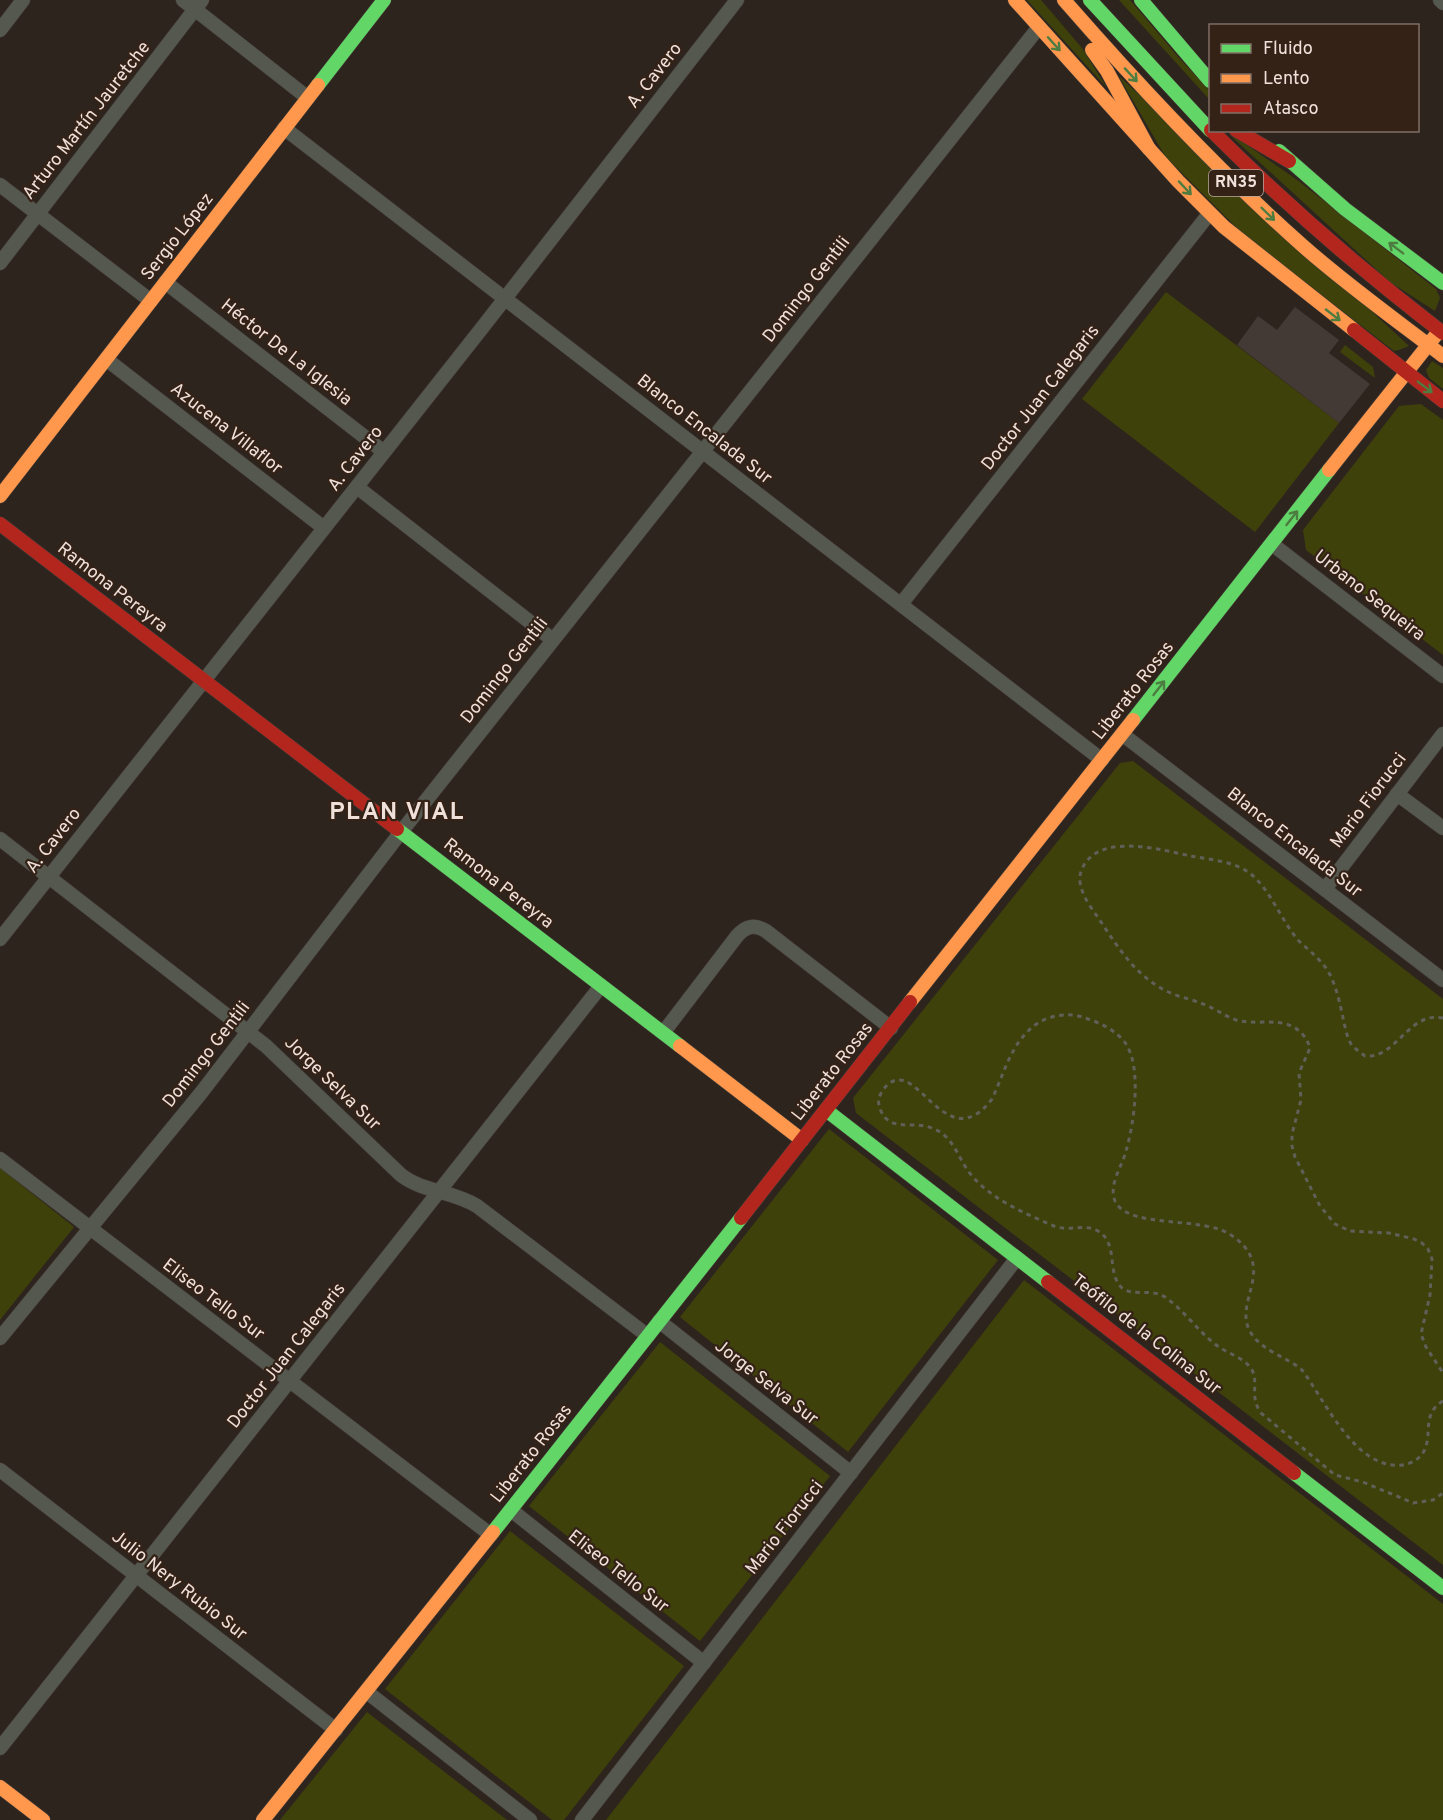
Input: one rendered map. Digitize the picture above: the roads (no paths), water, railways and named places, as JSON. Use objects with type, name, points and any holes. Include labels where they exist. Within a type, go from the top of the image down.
[{"type":"main road","name":"Sergio López","points":[[0,496],[384,0]]},
{"type":"main road","points":[[1004,0],[1039,27]]},
{"type":"main road","points":[[1015,0],[1209,214],[1237,239],[1443,401]]},
{"type":"main road","points":[[1049,0],[1096,55],[1149,149]]},
{"type":"main road","name":"RN35","points":[[1064,0],[1161,106],[1273,218],[1350,285],[1443,356]]},
{"type":"main road","name":"RN35","points":[[1090,0],[1209,128]]},
{"type":"main road","points":[[1141,0],[1209,80]]},
{"type":"main road","points":[[1142,36],[1195,94]]},
{"type":"main road","name":"RN35","points":[[1213,132],[1324,238],[1442,330]]},
{"type":"main road","points":[[1239,132],[1289,161]]},
{"type":"main road","points":[[1260,132],[1289,161],[1362,223],[1443,283]]},
{"type":"main road","name":"Liberato Rosas","points":[[263,1820],[367,1692],[1442,330]]},
{"type":"main road","name":"Ramona Pereyra","points":[[0,524],[802,1140]]},
{"type":"main road","name":"Teófilo de la Colina Sur","points":[[826,1110],[1443,1588]]},
{"type":"main road","points":[[0,1787],[43,1820]]},
{"type":"street","points":[[0,30],[23,0]]},
{"type":"street","points":[[183,0],[199,5],[308,98]]},
{"type":"street","name":"A. Cavero","points":[[0,939],[505,299],[737,0]]},
{"type":"street","name":"Arturo Martín Jauretche","points":[[0,263],[199,5]]},
{"type":"street","name":"Domingo Gentili","points":[[0,1338],[189,1108],[401,832],[1039,27]]},
{"type":"street","name":"Blanco Encalada Sur","points":[[284,128],[1102,760]]},
{"type":"street","points":[[0,185],[151,301]]},
{"type":"street","name":"Doctor Juan Calegaris","points":[[901,604],[1209,214]]},
{"type":"street","name":"Héctor De La Iglesia","points":[[165,282],[384,452]]},
{"type":"street","name":"Azucena Villaflor","points":[[106,359],[324,528]]},
{"type":"street","points":[[357,487],[553,640]]},
{"type":"street","name":"Urbano Sequeira","points":[[1272,544],[1443,676]]},
{"type":"street","name":"Blanco Encalada Sur","points":[[1122,734],[1443,980]]},
{"type":"street","name":"Mario Fiorucci","points":[[1324,889],[1443,734]]},
{"type":"street","points":[[1398,794],[1443,828]]},
{"type":"street","name":"Jorge Selva Sur","points":[[0,839],[275,1054],[400,1175],[412,1183],[466,1200],[477,1206],[648,1336]]},
{"type":"street","points":[[663,1033],[740,933],[751,926],[759,927],[766,932],[891,1028]]},
{"type":"street","name":"Doctor Juan Calegaris","points":[[0,1748],[601,986]]},
{"type":"street","name":"Eliseo Tello Sur","points":[[0,1159],[491,1535]]},
{"type":"street","name":"Mario Fiorucci","points":[[582,1820],[1017,1258]]},
{"type":"street","name":"Jorge Selva Sur","points":[[659,1322],[851,1473]]},
{"type":"street","name":"Julio Nery Rubio Sur","points":[[0,1470],[336,1730]]},
{"type":"street","name":"Eliseo Tello Sur","points":[[511,1510],[704,1663]]},
{"type":"street","points":[[367,1692],[530,1820]]},
{"type":"district","name":"PLAN VIAL","points":[[397,813]]}]
